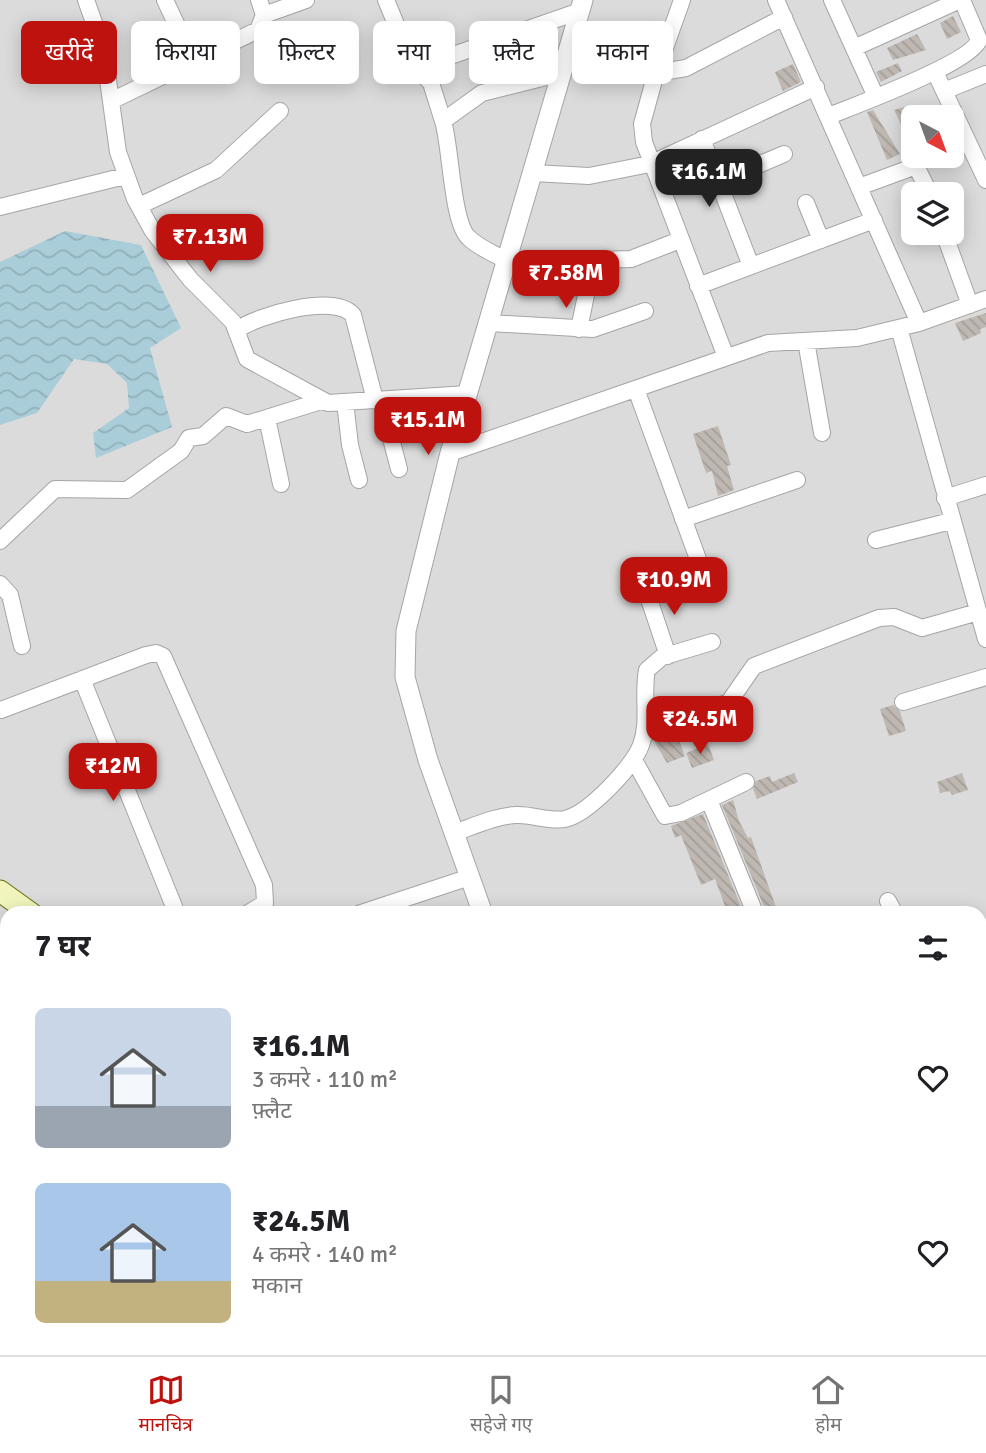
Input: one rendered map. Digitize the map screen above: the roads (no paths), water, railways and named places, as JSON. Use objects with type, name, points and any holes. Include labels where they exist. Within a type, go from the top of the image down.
[{"type":"street","points":[[86,0],[104,51],[118,152],[125,176],[152,230],[190,279],[237,330],[242,350],[253,365],[289,379],[321,401]]},
{"type":"street","points":[[165,0],[175,21]]},
{"type":"street","points":[[240,39],[258,30],[261,7],[306,0]]},
{"type":"street","points":[[673,25],[682,0]]},
{"type":"street","points":[[776,0],[919,323]]},
{"type":"street","points":[[832,0],[876,97]]},
{"type":"street","points":[[829,116],[935,72],[976,47],[976,33],[961,0],[854,48]]},
{"type":"street","points":[[391,2],[398,21]]},
{"type":"street","points":[[455,53],[581,5]]},
{"type":"street","points":[[480,906],[454,833],[405,677],[405,631],[450,453],[581,5]]},
{"type":"street","points":[[673,70],[686,68],[784,17]]},
{"type":"street","points":[[935,72],[985,174]]},
{"type":"street","points":[[443,121],[482,93],[562,73]]},
{"type":"street","points":[[944,91],[986,74]]},
{"type":"street","points":[[111,101],[147,84]]},
{"type":"street","points":[[431,84],[451,154],[457,221],[469,239],[507,261]]},
{"type":"street","points":[[653,84],[641,133],[650,164],[726,358]]},
{"type":"street","points":[[533,173],[589,176],[650,164],[816,86]]},
{"type":"street","points":[[139,206],[216,170],[280,111]]},
{"type":"street","points":[[702,139],[751,266]]},
{"type":"street","points":[[718,182],[784,154]]},
{"type":"street","points":[[859,187],[916,166],[924,182]]},
{"type":"street","points":[[0,207],[125,176]]},
{"type":"street","points":[[806,204],[821,240]]},
{"type":"street","points":[[698,286],[874,220]]},
{"type":"street","points":[[579,329],[592,266],[598,260],[631,259],[680,240]]},
{"type":"street","points":[[948,245],[970,305]]},
{"type":"street","points":[[450,453],[768,343],[857,338],[919,323],[986,299]]},
{"type":"street","points":[[237,330],[255,318],[330,304],[348,309],[353,315],[399,469]]},
{"type":"street","points":[[489,323],[579,329],[601,327],[645,311]]},
{"type":"street","points":[[899,328],[986,639]]},
{"type":"street","points":[[806,341],[822,433]]},
{"type":"street","points":[[636,389],[698,559]]},
{"type":"street","points":[[0,541],[55,489],[127,490],[181,450],[189,438],[203,436],[226,416],[247,424],[321,401],[345,402],[468,394]]},
{"type":"street","points":[[345,402],[351,451],[359,480]]},
{"type":"street","points":[[267,418],[281,484]]},
{"type":"street","points":[[683,519],[797,480]]},
{"type":"street","points":[[945,498],[986,485]]},
{"type":"street","points":[[876,540],[951,521]]},
{"type":"street","points":[[0,584],[10,595],[22,646]]},
{"type":"street","points":[[646,590],[668,656]]},
{"type":"street","points":[[644,734],[730,702],[754,666],[879,618],[894,617],[922,628],[978,612]]},
{"type":"street","points":[[454,833],[508,816],[564,819],[596,798],[634,760],[644,734],[647,670],[653,663],[668,656],[712,642]]},
{"type":"street","points":[[1,710],[146,655],[156,653],[163,656],[264,885],[267,897],[261,906]]},
{"type":"street","points":[[903,702],[986,677]]},
{"type":"street","points":[[82,679],[174,906]]},
{"type":"street","points":[[634,760],[665,816],[672,817],[746,782]]},
{"type":"street","points":[[709,800],[752,906]]},
{"type":"street","points":[[404,906],[470,877]]},
{"type":"water","points":[[65,231],[141,245],[181,328],[150,348],[172,427],[96,458],[93,433],[129,408],[127,383],[107,364],[74,359],[37,413],[0,425],[0,262]]}]
